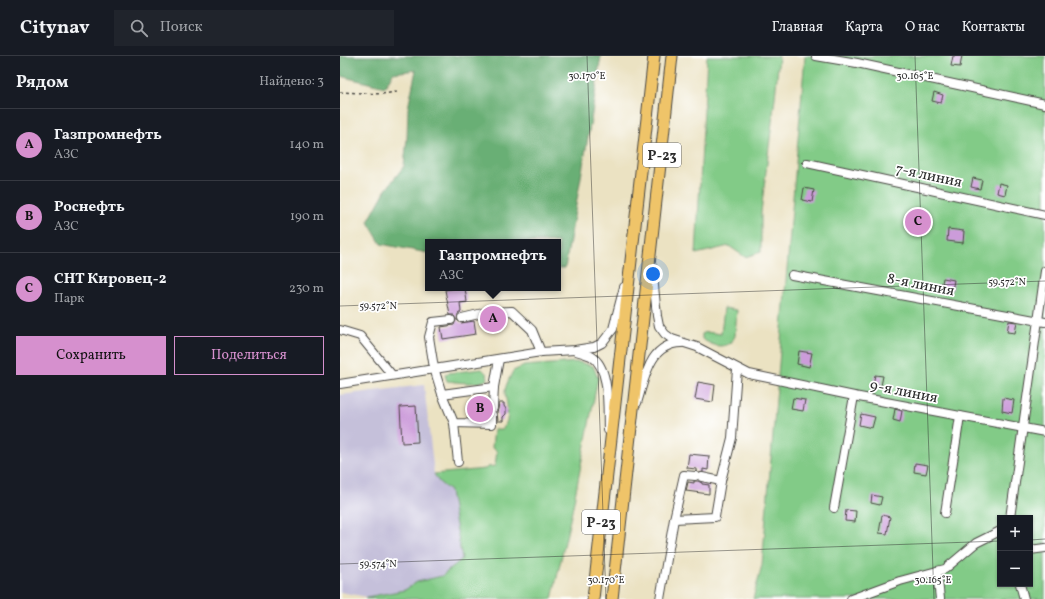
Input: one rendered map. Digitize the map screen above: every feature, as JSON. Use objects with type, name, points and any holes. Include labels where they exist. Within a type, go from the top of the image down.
[{"type":"highway","name":"Р-23","points":[[593,599],[654,56]]},
{"type":"highway","name":"Р-23","points":[[612,599],[672,56]]},
{"type":"street","points":[[816,56],[858,59],[1045,104]]},
{"type":"street","name":"7-я линия","points":[[807,163],[1045,214]]},
{"type":"street","name":"9-я линия","points":[[651,253],[657,316],[659,326],[664,334],[672,339],[697,347],[738,369],[758,376],[854,396],[1045,432]]},
{"type":"street","points":[[340,384],[541,352],[575,350],[594,347],[602,343],[613,329],[630,267]]},
{"type":"street","points":[[1010,515],[1023,427],[1042,321],[1045,271]]},
{"type":"street","name":"8-я линия","points":[[792,275],[1042,321]]},
{"type":"street","points":[[462,318],[487,312],[512,312],[532,330],[541,352]]},
{"type":"street","points":[[451,320],[433,322],[429,337],[434,368],[442,394],[454,423],[458,462]]},
{"type":"street","points":[[340,330],[360,336],[392,375]]},
{"type":"street","points":[[632,419],[648,368],[654,356],[660,350],[672,343],[686,343]]},
{"type":"street","points":[[575,350],[591,356],[601,367],[605,379],[609,446]]},
{"type":"street","points":[[454,423],[492,424],[494,387],[499,359]]},
{"type":"street","points":[[674,519],[715,517],[721,481],[732,438],[738,369]]},
{"type":"street","points":[[442,394],[494,387]]},
{"type":"street","points":[[834,508],[854,396]]},
{"type":"street","points":[[945,513],[960,416]]},
{"type":"street","points":[[660,599],[674,519],[684,475],[721,481]]},
{"type":"street","points":[[851,599],[900,581],[945,569],[976,543],[997,532]]},
{"type":"street","points":[[1033,550],[1045,548]]},
{"type":"street","points":[[937,571],[940,599]]},
{"type":"street","points":[[1021,587],[1024,599]]},
{"type":"path","points":[[340,92],[382,94],[397,92]]},
{"type":"shaded area","points":[[424,385],[434,474],[439,482],[450,491],[462,559],[442,576],[417,582],[405,590],[367,597],[340,592],[340,395]]},
{"type":"green space","points":[[340,56],[601,56],[565,268],[561,268],[561,239],[425,239],[425,252],[381,244],[368,222],[385,191],[404,166],[408,108],[416,70],[393,73],[385,87],[340,76]]},
{"type":"green space","points":[[707,56],[779,56],[761,212],[761,252],[745,257],[729,246],[696,254]]},
{"type":"green space","points":[[805,56],[1045,56],[1045,599],[753,599],[762,565]]},
{"type":"green space","points":[[724,308],[737,310],[735,336],[731,343],[723,346],[716,346],[702,339],[702,334],[706,332],[721,334]]},
{"type":"green space","points":[[578,362],[593,366],[598,378],[572,511],[552,599],[366,599],[367,597],[405,590],[417,582],[442,576],[462,559],[450,491],[439,482],[434,474],[485,469],[495,466],[497,451],[492,448],[494,429],[502,429],[507,421],[508,411],[505,389],[513,371],[524,366]]},
{"type":"green space","points":[[482,369],[487,374],[488,379],[479,382],[468,383],[447,381],[445,375],[448,373]]},
{"type":"building","points":[[953,56],[962,56],[960,67],[951,66]]},
{"type":"building","points":[[934,92],[943,95],[941,103],[932,101]]},
{"type":"building","points":[[973,178],[982,180],[980,189],[971,187]]},
{"type":"building","points":[[999,183],[1007,185],[1005,195],[997,193]]},
{"type":"building","points":[[804,188],[814,190],[812,202],[802,200]]},
{"type":"building","points":[[948,229],[964,231],[963,243],[947,241]]},
{"type":"building","points":[[943,278],[954,280],[952,291],[941,288]]},
{"type":"building","points":[[445,291],[465,291],[467,302],[460,303],[461,312],[458,314],[457,320],[461,323],[474,321],[476,334],[443,339],[441,327],[454,325],[456,320],[454,315],[450,315]]},
{"type":"building","points":[[1009,321],[1017,322],[1015,333],[1007,332]]},
{"type":"building","points":[[799,351],[812,353],[809,367],[797,364]]},
{"type":"building","points":[[875,375],[883,376],[881,386],[873,384]]},
{"type":"building","points":[[698,382],[715,385],[713,402],[695,399]]},
{"type":"building","points":[[793,398],[805,400],[803,411],[791,409]]},
{"type":"building","points":[[1003,398],[1014,400],[1012,413],[1002,411]]},
{"type":"building","points":[[471,399],[488,400],[488,411],[486,418],[470,418]]},
{"type":"building","points":[[499,403],[504,403],[506,409],[506,414],[503,417],[503,421],[498,421],[497,412]]},
{"type":"building","points":[[416,406],[418,442],[402,443],[400,407]]},
{"type":"building","points":[[895,409],[902,411],[900,422],[893,420]]},
{"type":"building","points":[[861,414],[875,417],[872,428],[859,425]]},
{"type":"building","points":[[689,454],[709,456],[708,470],[703,469],[703,472],[699,473],[696,469],[687,468]]},
{"type":"building","points":[[915,463],[928,465],[926,474],[914,472]]},
{"type":"building","points":[[694,481],[709,485],[709,494],[686,491],[688,482],[694,483]]},
{"type":"building","points":[[872,495],[882,497],[880,505],[871,503]]},
{"type":"building","points":[[846,510],[856,511],[855,522],[845,521]]},
{"type":"building","points":[[882,515],[890,517],[887,534],[879,533]]},
{"type":"place","name":"СНТ Кировец-2","points":[[918,222]]},
{"type":"place","name":"Газпромнефть","points":[[493,319]]},
{"type":"place","name":"Роснефть","points":[[480,409]]}]
